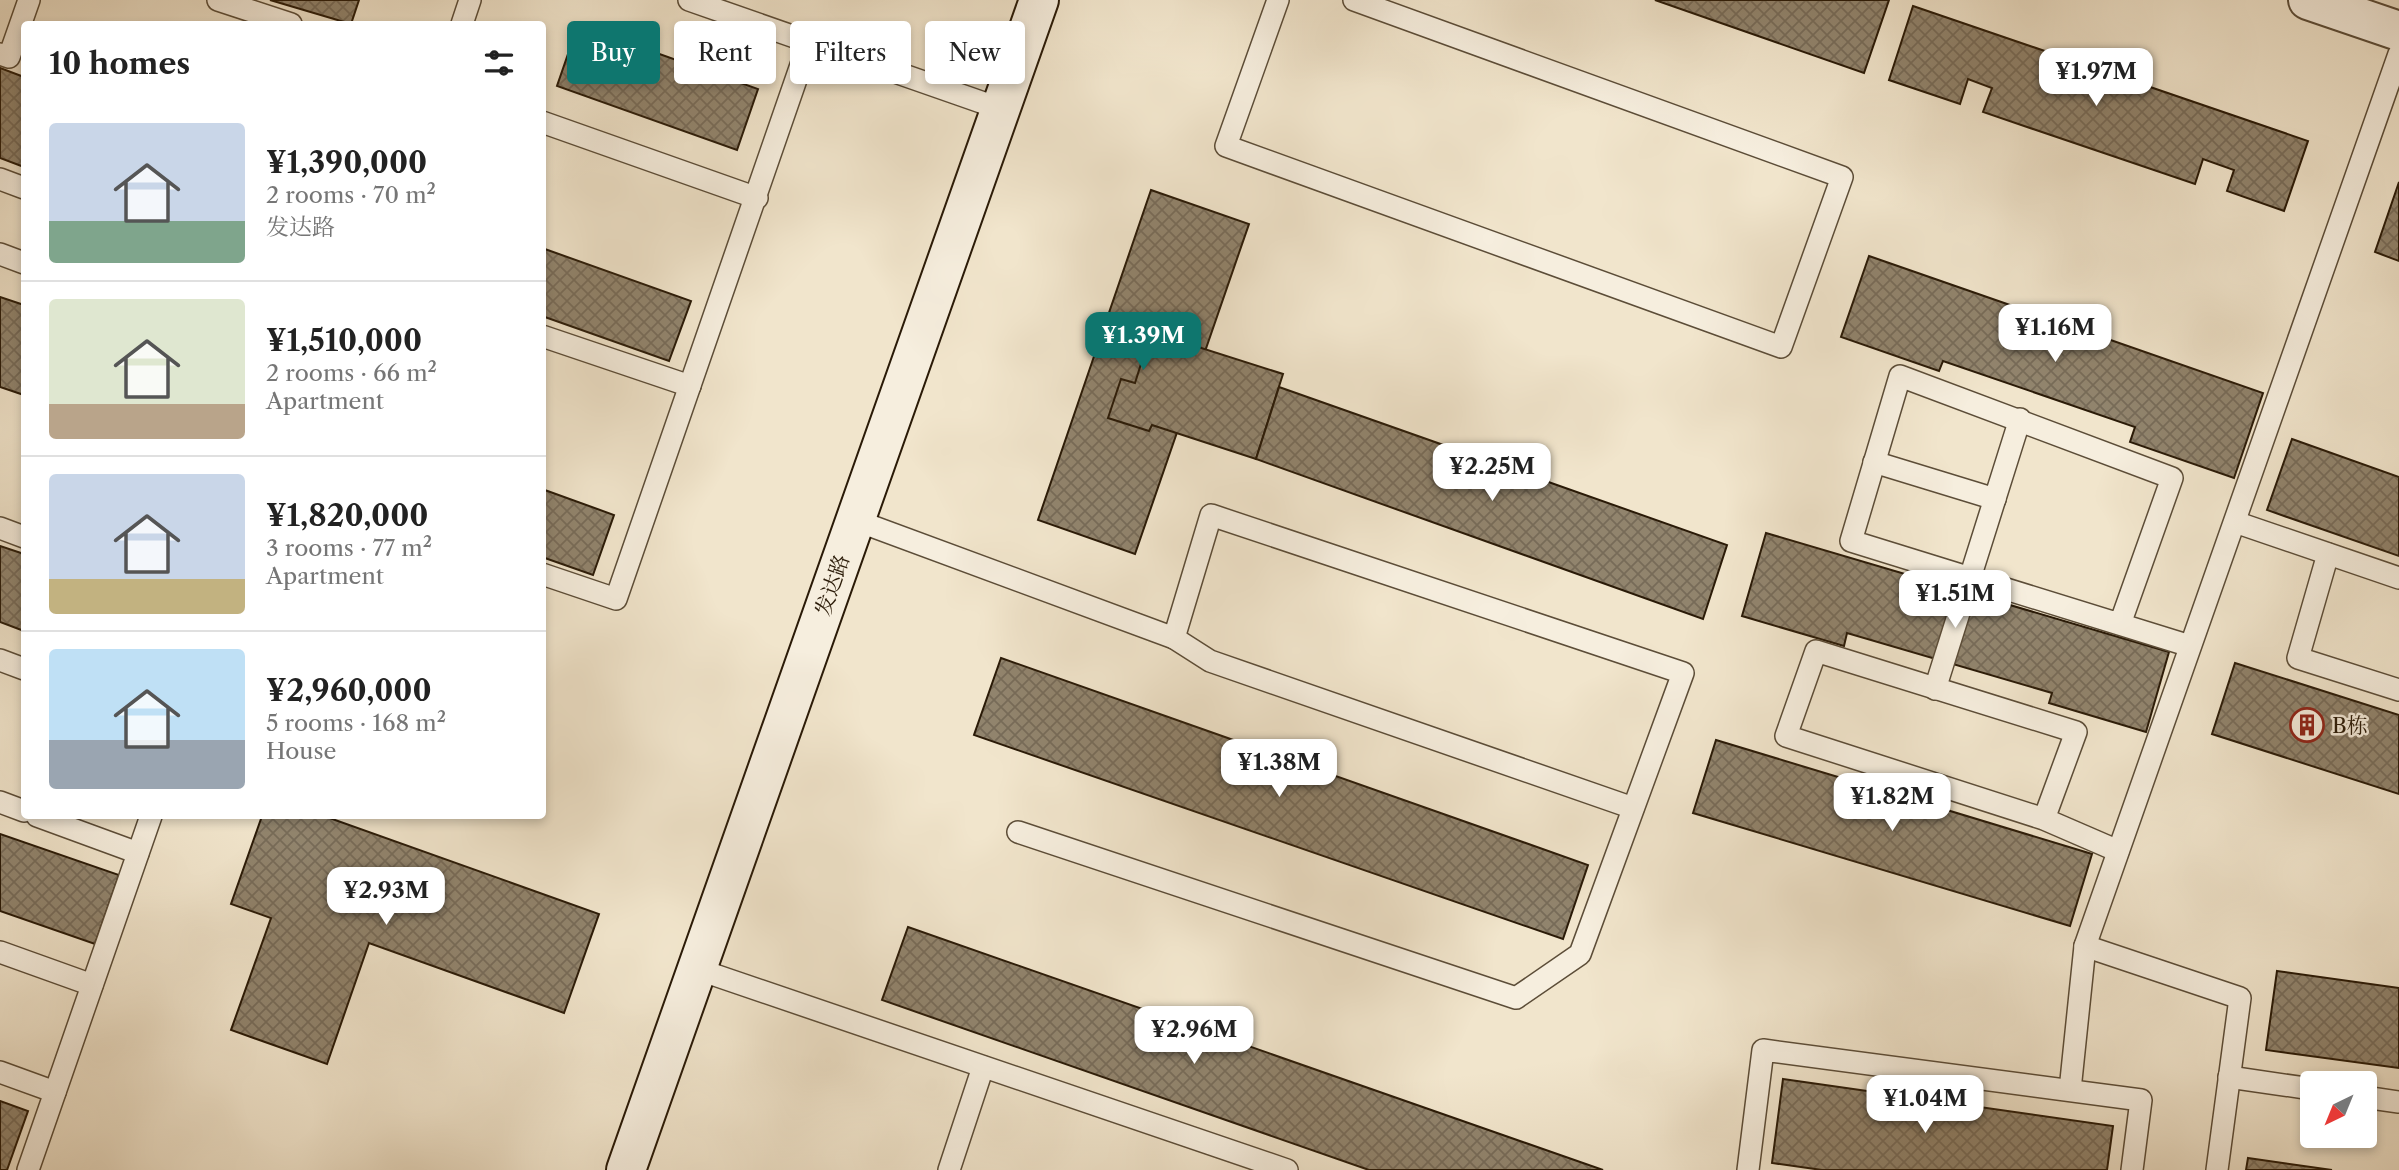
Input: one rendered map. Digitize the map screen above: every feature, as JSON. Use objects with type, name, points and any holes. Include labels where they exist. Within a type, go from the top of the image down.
[{"type":"street","name":"发达路","points":[[626,1170],[1039,0]]},
{"type":"street","points":[[2308,0],[2399,31]]},
{"type":"lane","points":[[24,21],[29,0]]},
{"type":"lane","points":[[218,0],[282,21]]},
{"type":"lane","points":[[463,21],[470,0]]},
{"type":"lane","points":[[689,0],[790,35]]},
{"type":"lane","points":[[1278,0],[1226,146],[1781,347],[1842,177],[1354,0]]},
{"type":"lane","points":[[0,54],[9,57],[21,32]]},
{"type":"lane","points":[[2070,1090],[2085,946],[2399,54]]},
{"type":"lane","points":[[911,78],[1001,109]]},
{"type":"lane","points":[[546,575],[616,599],[795,84]]},
{"type":"lane","points":[[546,123],[757,198]]},
{"type":"lane","points":[[0,179],[21,187]]},
{"type":"lane","points":[[0,254],[21,262]]},
{"type":"lane","points":[[546,337],[690,386]]},
{"type":"lane","points":[[2120,624],[2172,478],[1900,376],[1851,541],[2190,646]]},
{"type":"lane","points":[[1934,689],[2020,419]]},
{"type":"lane","points":[[1874,462],[1995,499]]},
{"type":"lane","points":[[1018,832],[1516,998],[1580,954],[1683,673],[1211,515],[1174,638]]},
{"type":"lane","points":[[855,520],[1174,638],[1210,661],[1633,808]]},
{"type":"lane","points":[[2235,522],[2399,578]]},
{"type":"lane","points":[[0,528],[21,536]]},
{"type":"lane","points":[[2328,554],[2298,658],[2399,690]]},
{"type":"lane","points":[[2044,819],[2076,733],[1816,651],[1786,736],[2044,819],[2118,850]]},
{"type":"lane","points":[[0,660],[21,668]]},
{"type":"lane","points":[[0,802],[21,810]]},
{"type":"lane","points":[[45,819],[138,853]]},
{"type":"lane","points":[[28,1170],[151,819]]},
{"type":"lane","points":[[2085,946],[2240,998],[2217,1170]]},
{"type":"lane","points":[[0,953],[92,985]]},
{"type":"lane","points":[[697,969],[1287,1170]]},
{"type":"lane","points":[[1748,1170],[1763,1050],[2141,1100],[2132,1170]]},
{"type":"lane","points":[[949,1170],[983,1067]]},
{"type":"lane","points":[[0,1072],[55,1092]]},
{"type":"lane","points":[[2229,1077],[2300,1087]]},
{"type":"lane","points":[[2377,1099],[2399,1102]]},
{"type":"building","points":[[270,0],[359,0],[352,21],[341,21]]},
{"type":"building","points":[[1655,0],[1889,0],[1864,73]]},
{"type":"building","points":[[1913,6],[2308,141],[2284,211],[2227,191],[2234,170],[2203,159],[2195,184],[1983,112],[1992,88],[1968,79],[1960,104],[1889,80]]},
{"type":"building","points":[[660,54],[674,59],[674,84],[744,84],[758,89],[737,150],[557,86],[567,57],[567,84],[660,84]]},
{"type":"building","points":[[0,68],[21,76],[21,166],[0,158]]},
{"type":"building","points":[[2399,182],[2399,261],[2375,252]]},
{"type":"building","points":[[1151,190],[1249,224],[1135,554],[1038,520]]},
{"type":"building","points":[[546,249],[691,301],[669,361],[546,317]]},
{"type":"building","points":[[1869,256],[2263,393],[2234,478],[2130,442],[2135,427],[1943,361],[1939,371],[1841,337]]},
{"type":"building","points":[[0,297],[21,304],[21,394],[0,387]]},
{"type":"building","points":[[1151,332],[1283,374],[1256,459],[1152,425],[1149,431],[1108,418],[1121,379],[1135,383]]},
{"type":"building","points":[[1279,387],[1727,545],[1703,619],[1256,459]]},
{"type":"building","points":[[2292,439],[2399,477],[2399,556],[2267,510]]},
{"type":"building","points":[[546,490],[614,515],[593,575],[546,558]]},
{"type":"building","points":[[1766,533],[2169,652],[2146,732],[2049,703],[2052,693],[1847,633],[1844,646],[1742,616]]},
{"type":"building","points":[[0,546],[21,553],[21,630],[0,622]]},
{"type":"building","points":[[1001,658],[1588,865],[1563,939],[974,735]]},
{"type":"building","name":"B栋","points":[[2235,663],[2399,715],[2399,794],[2212,734]]},
{"type":"building","points":[[1716,740],[2092,854],[2070,926],[1693,813]]},
{"type":"building","points":[[261,819],[332,819],[599,914],[564,1013],[369,943],[327,1064],[231,1030],[271,918],[231,904]]},
{"type":"building","points":[[0,834],[119,875],[95,944],[0,911]]},
{"type":"building","points":[[908,927],[1603,1170],[1369,1170],[882,1000]]},
{"type":"building","points":[[2277,971],[2399,988],[2399,1068],[2266,1050]]},
{"type":"building","points":[[1783,1079],[2113,1126],[2107,1170],[1822,1170],[1772,1163]]},
{"type":"building","points":[[0,1101],[28,1111],[7,1170],[0,1170]]},
{"type":"building","points":[[2248,1158],[2332,1170],[2246,1170]]},
{"type":"place","name":"B栋","points":[[2307,725]]}]
